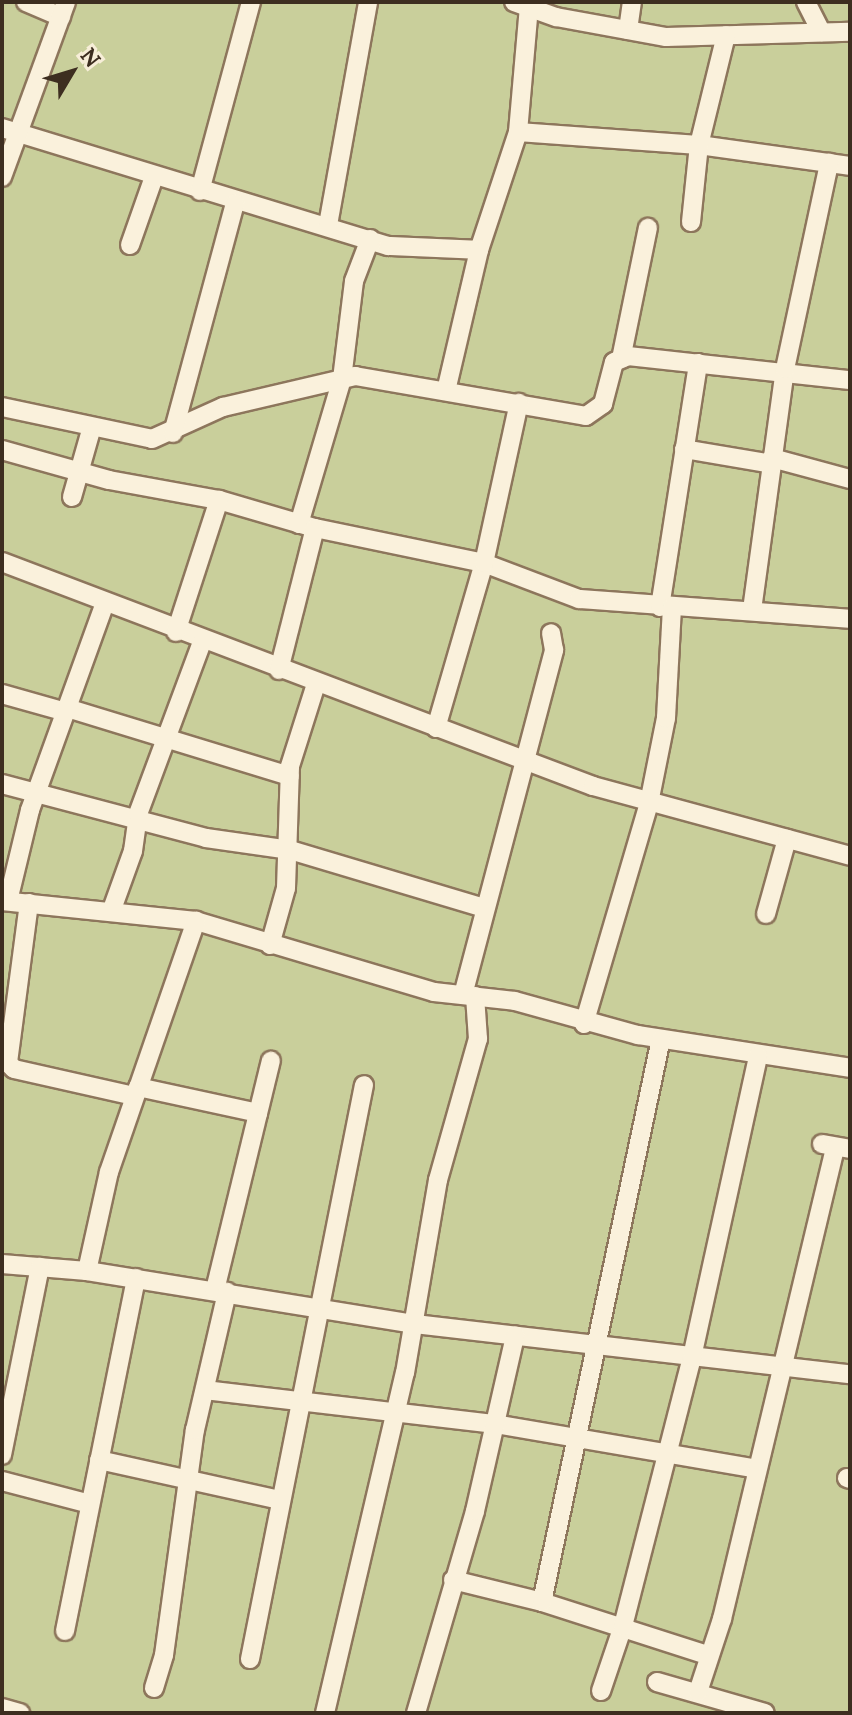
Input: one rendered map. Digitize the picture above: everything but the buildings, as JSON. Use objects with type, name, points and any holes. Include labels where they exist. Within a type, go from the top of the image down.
[{"type":"street","points":[[2,177],[21,134],[64,9],[26,2]]},
{"type":"street","points":[[200,191],[251,2]]},
{"type":"street","points":[[328,225],[368,2]]},
{"type":"street","points":[[628,30],[632,2]]},
{"type":"street","points":[[806,2],[821,32]]},
{"type":"street","points":[[446,391],[479,250],[518,132],[522,5],[666,37],[850,32]]},
{"type":"street","points":[[691,222],[699,145],[726,35]]},
{"type":"street","points":[[2,128],[235,203],[328,225],[388,246],[479,250]]},
{"type":"street","points":[[518,132],[699,145],[850,166]]},
{"type":"street","points":[[752,610],[785,369],[829,163]]},
{"type":"street","points":[[130,245],[154,177]]},
{"type":"street","points":[[173,433],[235,203]]},
{"type":"street","points":[[2,407],[152,439],[173,433],[223,407],[355,376],[586,416],[597,412],[609,373],[621,359],[648,228]]},
{"type":"street","points":[[279,670],[307,526],[342,379],[354,281],[370,239]]},
{"type":"street","points":[[621,359],[785,369],[850,380]]},
{"type":"street","points":[[584,1024],[649,803],[666,718],[666,607],[684,449],[698,363]]},
{"type":"street","points":[[436,728],[484,563],[519,403]]},
{"type":"street","points":[[72,497],[92,427]]},
{"type":"street","points":[[684,449],[772,461],[850,479]]},
{"type":"street","points":[[2,450],[81,472],[219,500],[307,526],[484,563],[579,599],[850,619]]},
{"type":"street","points":[[176,632],[219,500]]},
{"type":"street","points":[[2,562],[202,642],[525,761],[649,803],[850,856]]},
{"type":"street","points":[[105,603],[36,793],[5,901],[196,921],[434,992],[515,1001],[584,1024],[758,1056],[850,1068]]},
{"type":"street","points":[[325,1713],[415,1324],[438,1180],[478,1039],[469,996],[484,908],[554,650],[551,633]]},
{"type":"street","points":[[111,912],[133,851],[137,821],[202,642]]},
{"type":"street","points":[[270,945],[290,850],[290,776],[316,684]]},
{"type":"street","points":[[2,694],[290,776]]},
{"type":"street","points":[[2,784],[137,821],[290,850],[484,908]]},
{"type":"street","points":[[766,914],[787,839]]},
{"type":"street","points":[[29,903],[11,960],[5,1068],[258,1113]]},
{"type":"street","points":[[87,1271],[109,1172],[196,921]]},
{"type":"street","points":[[542,1602],[661,1039]]},
{"type":"street","points":[[601,1691],[623,1626],[692,1357],[758,1056]]},
{"type":"street","points":[[154,1688],[164,1655],[188,1478],[221,1291],[271,1061]]},
{"type":"street","points":[[250,1659],[297,1403],[364,1085]]},
{"type":"street","points":[[698,1692],[707,1655],[722,1619],[836,1147]]},
{"type":"street","points":[[2,1264],[136,1278],[317,1305],[415,1324],[596,1347],[782,1363],[850,1374]]},
{"type":"street","points":[[2,1455],[6,1421],[40,1267]]},
{"type":"street","points":[[65,1631],[136,1278]]},
{"type":"street","points":[[416,1713],[495,1424],[515,1336]]},
{"type":"street","points":[[205,1390],[395,1416],[495,1424],[667,1450],[757,1469]]},
{"type":"street","points":[[99,1460],[279,1500]]},
{"type":"street","points":[[2,1481],[90,1504]]},
{"type":"street","points":[[453,1580],[542,1602],[707,1655]]},
{"type":"street","points":[[657,1682],[698,1692],[724,1706],[765,1713]]},
{"type":"street","points":[[2,1708],[20,1713]]},
{"type":"green space","points":[[2,2],[850,2],[850,1713],[2,1713]]}]
